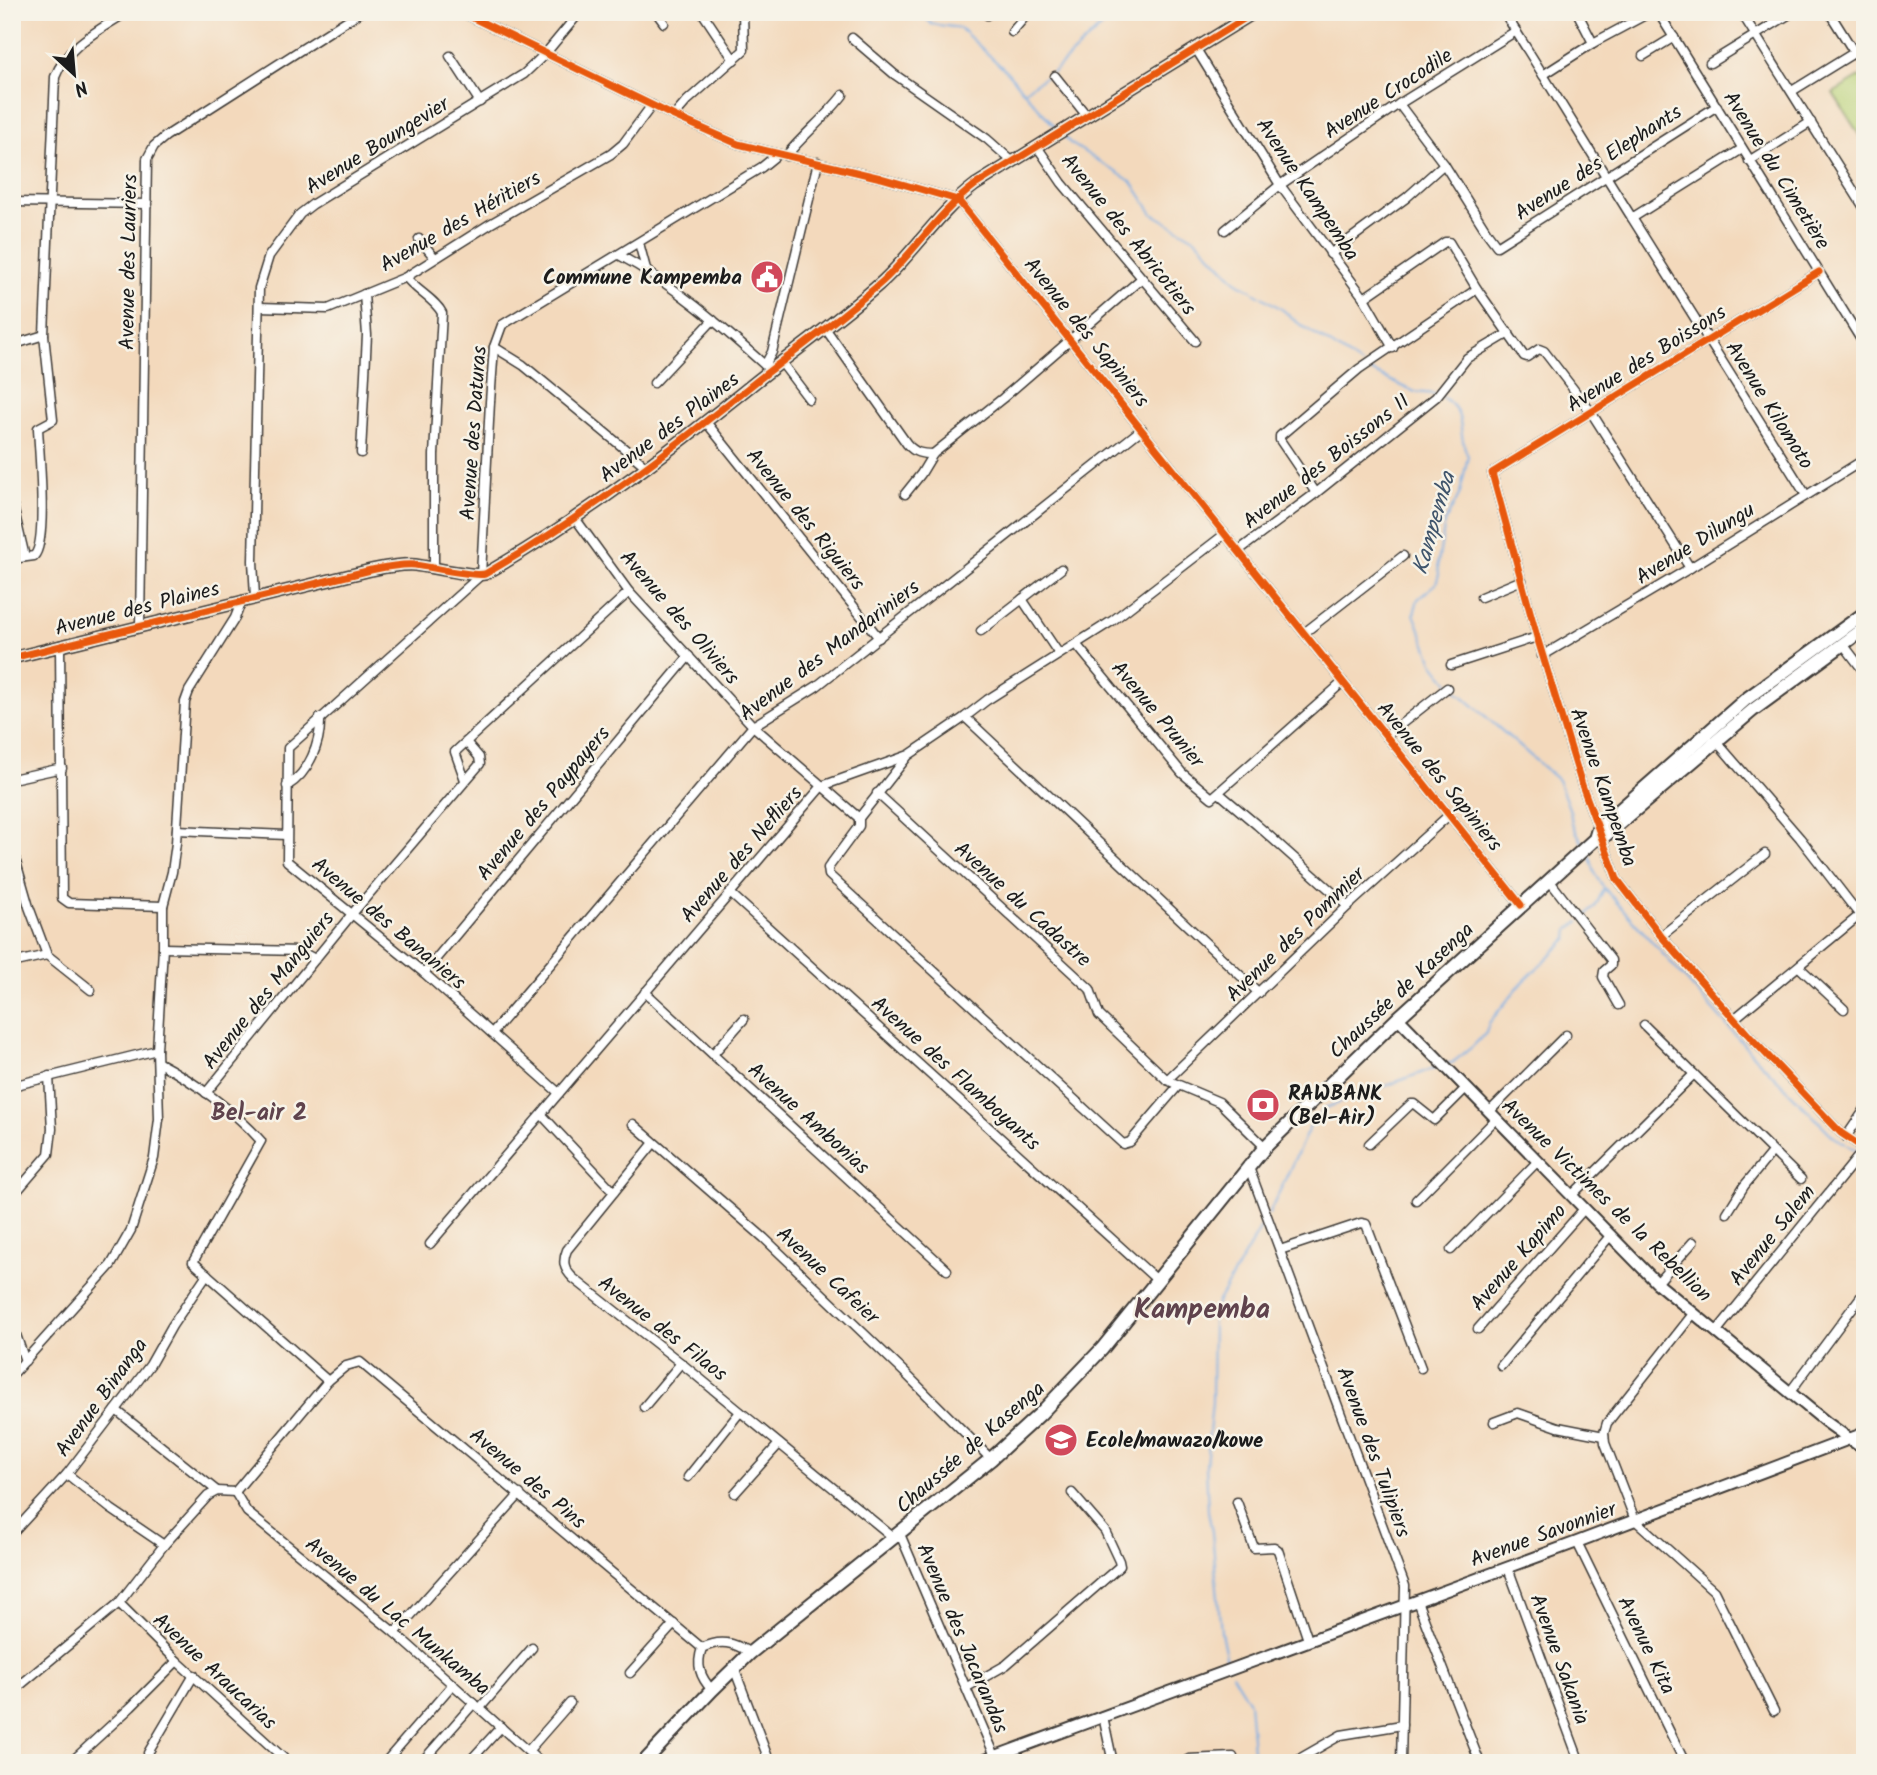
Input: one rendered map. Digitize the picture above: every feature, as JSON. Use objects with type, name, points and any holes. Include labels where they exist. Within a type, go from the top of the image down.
[{"type":"main road","name":"Chaussée de Kasenga","points":[[643,1763],[750,1653],[991,1459],[1040,1414],[1102,1349],[1248,1165],[1398,1018],[1593,839],[1749,705],[1865,613]]},
{"type":"main road","name":"Chaussée de Kasenga","points":[[1593,839],[1716,741],[1749,705],[1865,628]]},
{"type":"street","points":[[12,559],[37,554],[40,547],[38,428],[50,423],[53,418],[44,335],[53,87],[58,68],[79,44],[127,12]]},
{"type":"street","name":"Avenue des Lauriers","points":[[140,626],[147,159],[154,146],[360,12]]},
{"type":"street","points":[[461,12],[674,116],[738,144],[818,162],[958,200]]},
{"type":"street","name":"Avenue Boungevier","points":[[255,597],[253,561],[259,288],[268,256],[300,215],[313,204],[524,74],[546,53],[580,12]]},
{"type":"street","points":[[656,12],[664,23]]},
{"type":"street","points":[[702,12],[734,60]]},
{"type":"street","points":[[674,116],[744,50],[743,12]]},
{"type":"street","points":[[1012,32],[1029,12]]},
{"type":"street","name":"Avenue des Plaines","points":[[12,658],[242,600],[401,565],[481,575],[575,518],[648,468],[768,368],[781,362],[884,279],[958,200],[975,186],[1255,12]]},
{"type":"street","points":[[1504,12],[1607,178]]},
{"type":"street","points":[[1577,12],[1594,43]]},
{"type":"street","points":[[1543,75],[1651,12]]},
{"type":"street","name":"Avenue du Cimetière","points":[[1658,12],[1865,346]]},
{"type":"street","points":[[1741,12],[1865,209]]},
{"type":"street","points":[[1710,63],[1793,12]]},
{"type":"street","points":[[1829,12],[1854,52]]},
{"type":"street","name":"Avenue Crocodile","points":[[1225,230],[1280,185],[1399,104],[1516,31]]},
{"type":"street","points":[[1643,56],[1674,37]]},
{"type":"street","points":[[852,38],[894,74],[987,139],[1013,162]]},
{"type":"street","points":[[1792,90],[1865,46]]},
{"type":"street","name":"Avenue Kampemba","points":[[1196,49],[1280,185],[1364,298],[1393,348]]},
{"type":"street","points":[[450,56],[480,102]]},
{"type":"street","points":[[1055,76],[1087,116]]},
{"type":"street","name":"Avenue des Daturas","points":[[481,575],[489,402],[498,332],[510,319],[782,155],[829,113],[843,95]]},
{"type":"street","points":[[1330,254],[1406,198],[1444,164],[1399,104]]},
{"type":"street","name":"Avenue des Héritiers","points":[[259,307],[321,310],[335,307],[406,277],[511,211],[611,154],[639,125],[652,105]]},
{"type":"street","name":"Avenue des Elephants","points":[[1444,164],[1497,246],[1717,106]]},
{"type":"street","points":[[1749,161],[1811,122]]},
{"type":"street","name":"Avenue des Abricotiers","points":[[1038,148],[1062,183],[1195,341]]},
{"type":"street","points":[[1632,218],[1742,149]]},
{"type":"street","points":[[619,255],[646,269],[713,320],[768,368],[818,162]]},
{"type":"street","name":"Avenue Kilomoto","points":[[1607,178],[1806,495]]},
{"type":"street","name":"Avenue des Sapiniers","points":[[958,200],[1521,905]]},
{"type":"street","points":[[12,202],[148,204]]},
{"type":"street","points":[[419,239],[435,258]]},
{"type":"street","points":[[1364,298],[1446,241],[1450,244],[1477,289],[1525,357],[1541,348],[1591,412],[1690,568]]},
{"type":"street","points":[[639,243],[646,269]]},
{"type":"street","name":"Avenue des Boissons","points":[[1492,473],[1819,272]]},
{"type":"street","points":[[406,277],[412,286],[442,313],[434,455],[433,568]]},
{"type":"street","points":[[905,494],[933,454],[1142,278]]},
{"type":"street","points":[[1316,493],[1279,438],[1363,367],[1477,289]]},
{"type":"street","points":[[361,453],[367,335],[364,294]]},
{"type":"street","points":[[654,383],[713,320]]},
{"type":"street","points":[[825,328],[907,444],[920,454],[933,454]]},
{"type":"street","name":"Avenue des Boissons II","points":[[1238,551],[1316,493],[1436,397],[1468,358],[1509,332]]},
{"type":"street","points":[[12,345],[44,335]]},
{"type":"street","points":[[494,347],[523,365],[648,468]]},
{"type":"street","points":[[781,362],[809,399]]},
{"type":"street","name":"Avenue des Riguiers","points":[[706,422],[879,638]]},
{"type":"street","name":"Avenue des Mandariniers","points":[[492,1033],[753,726],[817,686],[1142,429]]},
{"type":"street","name":"Avenue Dilungu","points":[[1542,656],[1865,459]]},
{"type":"street","name":"Avenue Kampemba","points":[[1492,473],[1593,839],[1617,879],[1661,936],[1734,1019],[1846,1137],[1865,1149]]},
{"type":"street","points":[[12,502],[25,557]]},
{"type":"street","name":"Avenue des Oliviers","points":[[575,518],[629,592],[753,726],[859,818]]},
{"type":"street","name":"Avenue des Nefliers","points":[[429,1244],[822,786],[909,755],[987,700],[1112,621],[1225,534]]},
{"type":"street","points":[[1304,633],[1403,556]]},
{"type":"street","points":[[981,631],[1061,569]]},
{"type":"street","name":"Avenue des Bananiers","points":[[481,575],[288,748],[287,861],[424,973],[559,1093]]},
{"type":"street","points":[[1481,597],[1522,580]]},
{"type":"street","points":[[465,780],[455,752],[629,592]]},
{"type":"street","points":[[1022,599],[1059,654]]},
{"type":"street","points":[[12,1375],[103,1275],[131,1230],[157,1144],[157,1050],[163,906],[172,872],[177,830],[185,702],[189,691],[235,618],[242,600]]},
{"type":"street","points":[[1451,664],[1537,637]]},
{"type":"street","name":"Avenue Prunier","points":[[1076,644],[1182,774],[1209,797],[1215,797],[1219,793]]},
{"type":"street","points":[[1843,644],[1865,673]]},
{"type":"street","points":[[60,645],[62,898],[69,903],[163,906]]},
{"type":"street","name":"Avenue des Paypayers","points":[[424,973],[690,656]]},
{"type":"street","points":[[1343,681],[1219,793],[1348,906]]},
{"type":"street","points":[[1386,736],[1447,688]]},
{"type":"street","points":[[965,717],[1259,993]]},
{"type":"street","points":[[287,786],[299,777],[319,739],[320,718]]},
{"type":"street","points":[[1716,741],[1800,838],[1862,918],[1734,1019]]},
{"type":"street","name":"Avenue des Manguiers","points":[[206,1093],[481,760],[466,742]]},
{"type":"street","points":[[909,755],[859,818],[859,826],[828,868],[829,875],[1046,1070],[1050,1079],[1123,1144],[1130,1142],[1178,1086]]},
{"type":"street","points":[[12,779],[62,768]]},
{"type":"street","name":"Avenue du Cadastre","points":[[877,793],[1090,989],[1099,1015],[1167,1080],[1219,1102],[1265,1147]]},
{"type":"street","name":"Avenue des Pommier","points":[[1167,1080],[1348,906],[1449,815]]},
{"type":"street","points":[[177,830],[286,835]]},
{"type":"street","points":[[12,848],[26,898],[47,955],[91,990]]},
{"type":"street","points":[[1661,936],[1765,854]]},
{"type":"street","points":[[1549,880],[1611,960],[1611,965],[1604,971],[1603,977],[1619,1005]]},
{"type":"street","name":"Avenue des Flamboyants","points":[[730,893],[1157,1280]]},
{"type":"street","points":[[163,948],[300,951],[315,959]]},
{"type":"street","points":[[12,963],[47,955]]},
{"type":"street","points":[[1799,967],[1844,1009]]},
{"type":"street","name":"Avenue Ambonias","points":[[645,992],[947,1270]]},
{"type":"street","name":"Avenue Victimes de la Rebellion","points":[[1398,1018],[1657,1283],[1848,1440],[1865,1450]]},
{"type":"street","points":[[713,1054],[744,1019]]},
{"type":"street","points":[[1644,1026],[1801,1179]]},
{"type":"street","points":[[1416,1200],[1566,1035]]},
{"type":"street","points":[[12,1086],[157,1050]]},
{"type":"street","points":[[159,1063],[185,1077],[206,1093],[261,1141],[193,1261],[328,1381]]},
{"type":"street","points":[[1571,1196],[1694,1074]]},
{"type":"street","points":[[12,1197],[49,1154],[52,1129],[49,1076]]},
{"type":"street","points":[[1369,1143],[1411,1104],[1434,1121],[1465,1088]]},
{"type":"street","points":[[1846,1137],[1865,1109]]},
{"type":"street","points":[[542,1115],[614,1192],[653,1144]]},
{"type":"street","name":"Avenue Cafeier","points":[[633,1124],[804,1276],[991,1459]]},
{"type":"street","points":[[1727,1213],[1744,1186],[1772,1152]]},
{"type":"street","name":"Avenue Salem","points":[[1716,1332],[1860,1159]]},
{"type":"street","points":[[1451,1250],[1537,1162]]},
{"type":"street","name":"Avenue des Tulipiers","points":[[1248,1165],[1405,1586],[1401,1763]]},
{"type":"street","name":"Avenue des Filaos","points":[[614,1192],[567,1250],[564,1257],[565,1268],[573,1279],[897,1536]]},
{"type":"street","name":"Avenue Kapimo","points":[[1478,1329],[1584,1209]]},
{"type":"street","points":[[1280,1250],[1360,1223],[1366,1224],[1421,1368]]},
{"type":"street","points":[[1501,1366],[1610,1236]]},
{"type":"street","points":[[1657,1283],[1693,1242]]},
{"type":"street","name":"Avenue Binanga","points":[[13,1532],[66,1474],[150,1365],[207,1274]]},
{"type":"street","points":[[1790,1392],[1865,1291]]},
{"type":"street","points":[[1693,1314],[1610,1418],[1604,1436],[1635,1521],[1714,1591],[1774,1711]]},
{"type":"street","points":[[12,1323],[25,1360]]},
{"type":"street","name":"Avenue des Pins","points":[[235,1492],[328,1381],[349,1364],[363,1363],[702,1648]]},
{"type":"street","points":[[644,1407],[681,1363]]},
{"type":"street","points":[[116,1410],[217,1491],[235,1492]]},
{"type":"street","points":[[688,1477],[740,1412]]},
{"type":"street","points":[[1494,1422],[1515,1413],[1558,1427],[1604,1436]]},
{"type":"street","name":"Avenue Savonnier","points":[[977,1763],[997,1759],[1104,1716],[1635,1521],[1865,1433]]},
{"type":"street","points":[[735,1493],[779,1444]]},
{"type":"street","points":[[66,1474],[164,1545]]},
{"type":"street","points":[[12,1692],[119,1604],[164,1545],[197,1507],[217,1491]]},
{"type":"street","name":"Avenue du Lac Munkamba","points":[[235,1492],[247,1512],[395,1633],[541,1763]]},
{"type":"street","points":[[967,1687],[1011,1661],[1120,1566],[1105,1531],[1072,1493]]},
{"type":"street","points":[[395,1633],[520,1494]]},
{"type":"street","points":[[1237,1502],[1253,1546],[1258,1549],[1274,1547],[1278,1550],[1308,1640]]},
{"type":"street","name":"Avenue des Jacarandas","points":[[897,1536],[997,1759]]},
{"type":"street","name":"Avenue Kita","points":[[1577,1542],[1685,1763]]},
{"type":"street","name":"Avenue Sakania","points":[[1508,1568],[1580,1763]]},
{"type":"street","points":[[1417,1601],[1480,1763]]},
{"type":"street","name":"Avenue Araucarias","points":[[119,1604],[289,1763]]},
{"type":"street","points":[[630,1673],[674,1624]]},
{"type":"street","points":[[712,1690],[699,1670],[702,1648],[716,1642],[724,1642],[733,1643],[750,1653]]},
{"type":"street","points":[[421,1763],[532,1648]]},
{"type":"street","points":[[70,1763],[177,1661]]},
{"type":"street","points":[[734,1668],[771,1763]]},
{"type":"street","points":[[150,1763],[148,1752],[194,1675]]},
{"type":"street","points":[[12,1676],[20,1685]]},
{"type":"street","points":[[388,1759],[453,1684]]},
{"type":"street","points":[[528,1751],[570,1703]]},
{"type":"street","points":[[1104,1716],[1113,1763]]},
{"type":"street","points":[[1292,1763],[1341,1735],[1402,1725]]},
{"type":"street","points":[[468,1763],[500,1727]]},
{"type":"street","points":[[1184,1763],[1189,1759],[1233,1757]]},
{"type":"green space","points":[[1865,74],[1865,144],[1833,93]]},
{"type":"waterway","name":"Kampemba","points":[[911,12],[921,13],[931,24],[960,28],[1006,71],[1058,130]]},
{"type":"waterway","points":[[1025,90],[1053,72],[1117,12]]},
{"type":"waterway","name":"Kampemba","points":[[1064,136],[1070,143],[1132,182],[1153,214],[1196,239],[1236,281],[1362,365]]},
{"type":"waterway","name":"Kampemba","points":[[1366,369],[1415,392],[1435,394]]},
{"type":"waterway","name":"Kampemba","points":[[1440,396],[1449,402],[1459,415],[1468,456],[1460,493],[1445,522],[1436,584],[1418,599],[1414,614],[1433,662],[1451,686],[1558,780],[1572,823],[1583,844]]},
{"type":"waterway","name":"Kampemba","points":[[1588,851],[1595,873],[1604,888],[1755,1057],[1834,1137],[1864,1155]]},
{"type":"waterway","points":[[1584,918],[1595,907],[1604,889]]},
{"type":"waterway","points":[[1448,1063],[1452,1063],[1486,1033],[1489,1023],[1519,986],[1568,938],[1569,929],[1579,922]]},
{"type":"waterway","points":[[1269,1214],[1310,1126],[1325,1108],[1440,1066]]},
{"type":"waterway","points":[[1228,1666],[1221,1632],[1206,1466],[1212,1402],[1213,1316],[1218,1301],[1264,1222]]},
{"type":"waterway","points":[[1232,1674],[1249,1702],[1254,1763]]},
{"type":"cycle path","points":[[461,12],[674,116],[738,144],[881,178],[958,200],[1521,905]]},
{"type":"cycle path","points":[[12,658],[371,570],[415,565],[485,574],[557,530],[626,482],[837,319],[883,281],[950,207],[975,185],[1255,12]]},
{"type":"cycle path","points":[[1819,272],[1492,473],[1537,637],[1582,785],[1617,879],[1661,936],[1751,1038],[1841,1133],[1865,1149]]},
{"type":"place","name":"Commune Kampemba","points":[[767,277]]},
{"type":"place","name":"RAWBANK (Bel-Air)","points":[[1263,1105]]},
{"type":"place","name":"Ecole/mawazo/kowe","points":[[1061,1440]]},
{"type":"district","name":"Bel-air 2","points":[[259,1112]]},
{"type":"district","name":"Kampemba","points":[[1202,1308]]}]
